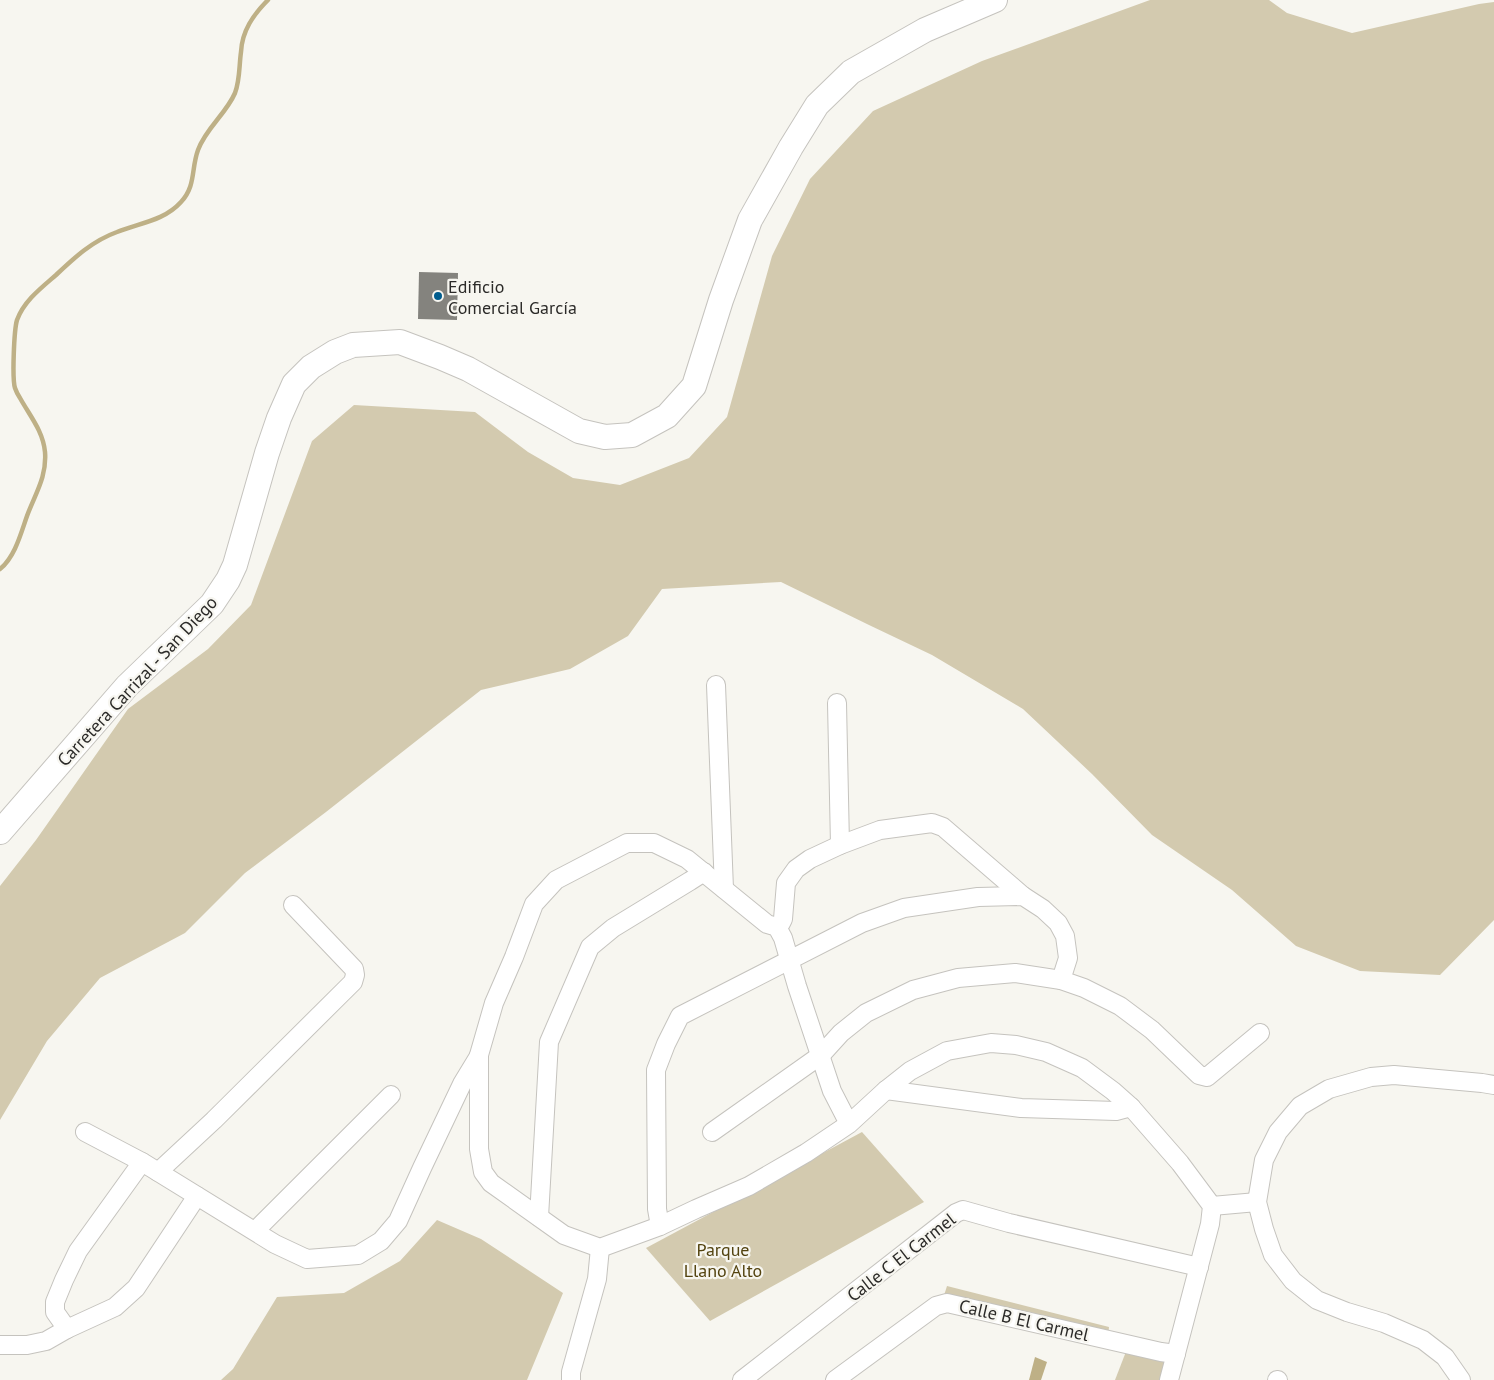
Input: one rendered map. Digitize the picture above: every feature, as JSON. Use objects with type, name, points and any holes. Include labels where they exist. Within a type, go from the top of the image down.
[{"type":"street","name":"Carretera Carrizal - San Diego","points":[[0,832],[128,686],[212,604],[228,580],[235,565],[279,418],[294,384],[311,367],[335,352],[353,345],[400,342],[468,369],[579,431],[605,437],[632,435],[667,416],[694,386],[721,300],[750,220],[791,146],[817,105],[851,72],[925,30],[995,0]]},
{"type":"street","points":[[716,686],[724,889]]},
{"type":"street","points":[[837,703],[840,845]]},
{"type":"street","points":[[778,927],[783,919],[786,883],[796,869],[810,859],[880,830],[932,823],[943,827],[1023,896],[1043,909],[1058,923],[1065,936],[1068,958],[1061,980]]},
{"type":"street","points":[[85,1132],[142,1162],[275,1244],[307,1259],[358,1255],[381,1240],[398,1221],[462,1084],[479,1055],[494,1003],[534,904],[556,880],[627,843],[654,843],[687,858],[767,924],[778,927]]},
{"type":"street","points":[[539,1217],[549,1042],[590,947],[613,928],[704,872]]},
{"type":"street","points":[[660,1226],[657,1209],[656,1070],[680,1016],[862,922],[904,908],[978,897],[1023,896]]},
{"type":"street","points":[[158,1172],[214,1120],[354,982],[356,974],[354,969],[293,905]]},
{"type":"street","points":[[778,927],[832,1091],[849,1124]]},
{"type":"street","points":[[712,1132],[821,1055],[841,1033],[866,1013],[913,990],[958,978],[1015,972],[1061,980],[1084,988],[1120,1006],[1152,1030],[1200,1075],[1207,1077],[1260,1033]]},
{"type":"street","points":[[479,1055],[479,1149],[482,1172],[491,1182],[564,1235],[600,1248],[660,1226],[749,1186],[806,1153],[849,1124],[910,1071],[947,1051],[991,1043],[1016,1045],[1046,1052],[1082,1068],[1131,1107],[1180,1163],[1212,1206],[1210,1224],[1169,1380]]},
{"type":"street","points":[[1461,1380],[1445,1357],[1423,1340],[1384,1323],[1347,1312],[1317,1300],[1294,1281],[1273,1255],[1257,1202],[1264,1160],[1278,1132],[1300,1106],[1329,1089],[1371,1077],[1394,1075],[1482,1082],[1494,1085]]},
{"type":"street","points":[[886,1090],[1021,1108],[1116,1111],[1131,1107]]},
{"type":"street","points":[[254,1231],[390,1095]]},
{"type":"street","points":[[67,1329],[55,1312],[55,1302],[64,1280],[78,1251],[142,1162]]},
{"type":"street","points":[[0,1344],[27,1345],[46,1341],[115,1307],[136,1288],[197,1196]]},
{"type":"street","points":[[1212,1206],[1257,1202]]},
{"type":"street","name":"Calle C El Carmel","points":[[742,1380],[956,1213],[964,1210],[1018,1225],[1199,1267]]},
{"type":"street","points":[[571,1380],[571,1372],[597,1279],[600,1248]]},
{"type":"street","name":"Calle B El Carmel","points":[[835,1380],[936,1306],[947,1302],[1176,1354]]},
{"type":"green space","points":[[1150,0],[1269,0],[1287,13],[1352,33],[1494,2],[1494,920],[1440,975],[1360,971],[1296,946],[1232,890],[1152,835],[1092,774],[1023,709],[932,655],[781,582],[662,589],[628,636],[570,669],[481,690],[245,873],[185,933],[100,978],[47,1041],[0,1120],[0,886],[36,840],[128,709],[208,649],[251,605],[312,441],[354,405],[475,412],[528,452],[573,478],[620,485],[689,458],[727,417],[772,256],[810,179],[873,111],[982,61]]},
{"type":"green space","name":"Parque Llano Alto","points":[[862,1132],[924,1202],[710,1321],[646,1248]]},
{"type":"green space","points":[[437,1220],[481,1239],[563,1293],[527,1380],[221,1380],[233,1369],[277,1297],[344,1293],[400,1261]]},
{"type":"green space","points":[[947,1286],[1109,1327],[1107,1347],[940,1308]]},
{"type":"green space","points":[[1127,1349],[1178,1358],[1179,1380],[1115,1380]]},
{"type":"shaded area","points":[[1035,1357],[1047,1362],[1041,1380],[1029,1380]]},
{"type":"building","name":"Edificio Comercial García","points":[[419,272],[458,273],[457,320],[418,319]]},
{"type":"waterway","points":[[0,569],[10,558],[17,544],[40,485],[45,461],[42,437],[17,393],[14,383],[15,334],[20,313],[39,290],[91,245],[117,232],[151,221],[167,213],[186,196],[193,177],[198,150],[211,128],[227,108],[237,88],[242,44],[246,30],[268,0]]},
{"type":"place","name":"Edificio Comercial García","points":[[438,296]]}]
